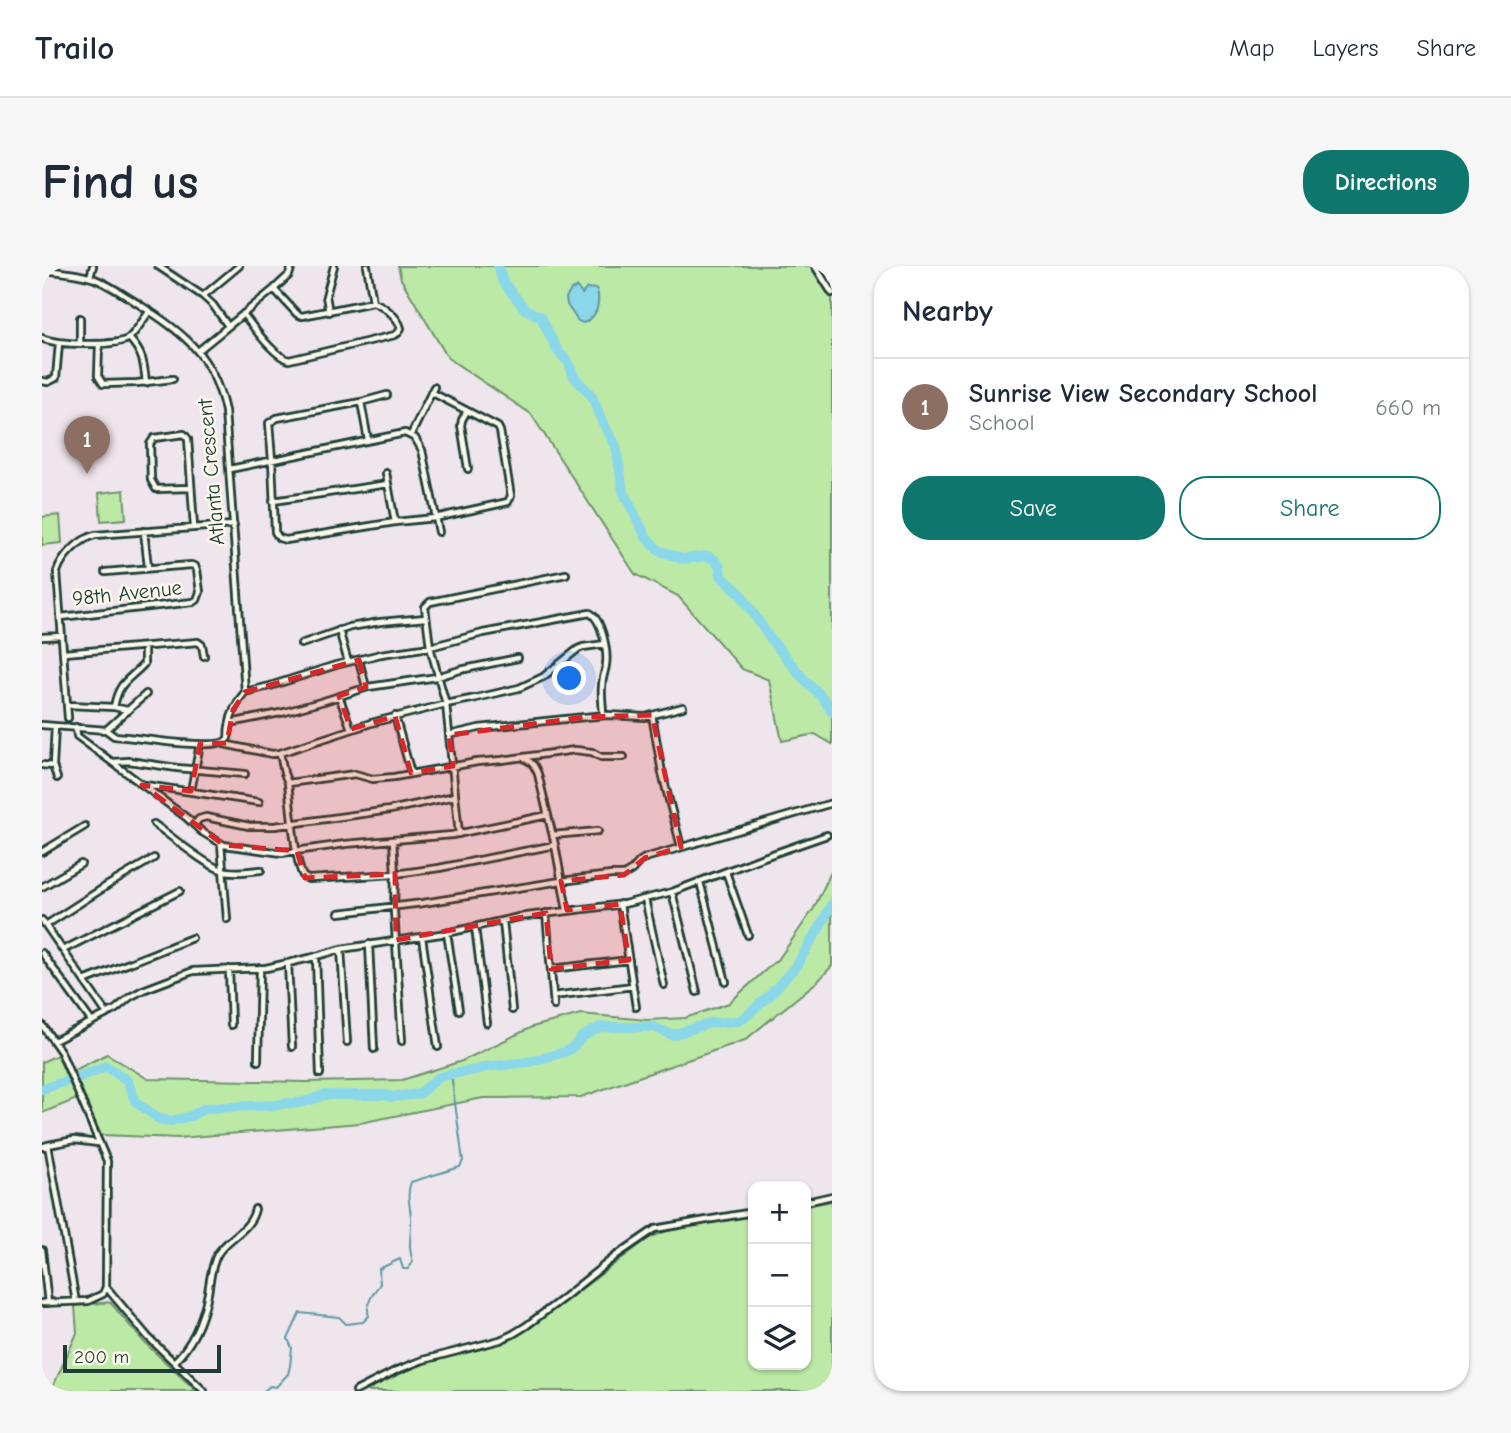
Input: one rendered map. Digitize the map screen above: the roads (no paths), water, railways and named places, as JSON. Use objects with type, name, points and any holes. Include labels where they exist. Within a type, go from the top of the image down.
[{"type":"street","points":[[90,278],[93,266]]},
{"type":"street","points":[[158,266],[203,296],[228,326]]},
{"type":"street","points":[[203,296],[239,266]]},
{"type":"street","points":[[198,351],[274,289],[289,275],[292,266]]},
{"type":"street","points":[[329,312],[326,296],[334,266]]},
{"type":"street","points":[[367,266],[373,302]]},
{"type":"street","points":[[815,266],[832,293]]},
{"type":"street","name":"Atlanta Crescent","points":[[42,270],[90,278],[116,290],[181,333],[211,368],[225,411],[245,692]]},
{"type":"street","points":[[243,314],[276,352],[289,360],[398,333],[401,328],[398,321],[378,303],[373,302],[302,316],[274,289]]},
{"type":"street","points":[[42,338],[60,344],[116,343],[129,338],[150,311]]},
{"type":"street","points":[[80,318],[80,343]]},
{"type":"street","points":[[129,338],[142,356],[146,383]]},
{"type":"street","points":[[42,382],[56,378],[60,344]]},
{"type":"street","points":[[99,344],[98,376],[103,384],[173,379]]},
{"type":"street","points":[[387,395],[270,421],[268,426],[275,532],[279,538],[282,540],[435,518],[510,500],[500,431],[495,425],[432,390],[411,435]]},
{"type":"street","points":[[361,402],[369,440]]},
{"type":"street","points":[[467,411],[461,425],[468,468]]},
{"type":"street","points":[[230,469],[405,433],[415,438],[422,450],[439,532]]},
{"type":"street","points":[[190,488],[162,490],[153,486],[150,444],[154,438],[184,434],[188,439],[194,527]]},
{"type":"street","points":[[386,473],[395,522]]},
{"type":"street","points":[[273,501],[388,484]]},
{"type":"street","points":[[68,718],[57,572],[61,563],[82,540],[95,535],[234,525]]},
{"type":"street","points":[[144,531],[148,567]]},
{"type":"street","name":"98th Avenue","points":[[61,617],[193,602],[200,596],[195,566],[187,564],[106,572]]},
{"type":"street","points":[[459,834],[446,704],[430,647],[425,607],[430,602],[566,574]]},
{"type":"street","points":[[223,743],[228,740],[233,710],[245,692],[380,654],[430,647],[496,630],[590,613],[595,616],[607,657],[602,685],[603,715]]},
{"type":"street","points":[[301,644],[339,630],[380,622],[426,618]]},
{"type":"street","points":[[339,630],[348,662]]},
{"type":"street","points":[[42,637],[62,636]]},
{"type":"street","points":[[64,653],[198,642],[202,645],[204,656]]},
{"type":"street","points":[[42,725],[106,730],[114,736],[200,744],[223,743],[272,754],[280,753],[395,716],[532,683],[578,649],[605,644]]},
{"type":"street","points":[[114,707],[120,687],[144,664],[144,648]]},
{"type":"street","points":[[230,723],[285,712],[366,687],[438,677],[517,658]]},
{"type":"street","points":[[359,660],[366,687]]},
{"type":"street","points":[[106,730],[146,694]]},
{"type":"street","points":[[339,696],[351,729]]},
{"type":"street","points":[[68,705],[127,710]]},
{"type":"street","points":[[449,735],[479,728],[603,715],[645,717],[683,706]]},
{"type":"street","points":[[652,715],[662,773],[681,847]]},
{"type":"street","points":[[395,716],[411,773]]},
{"type":"street","points":[[55,726],[53,766],[57,778]]},
{"type":"street","points":[[76,727],[77,736],[221,844],[282,853],[459,834],[548,815]]},
{"type":"street","points":[[191,791],[200,744]]},
{"type":"street","points":[[288,783],[355,774],[373,779],[394,777],[453,766],[575,750],[592,752],[601,757],[624,757]]},
{"type":"street","points":[[280,753],[288,783],[297,850],[305,878],[395,874],[555,845]]},
{"type":"street","points":[[521,758],[535,766],[553,835],[567,910]]},
{"type":"street","points":[[112,762],[129,761],[245,774]]},
{"type":"street","points":[[42,765],[53,766]]},
{"type":"street","points":[[142,785],[259,802]]},
{"type":"street","points":[[194,825],[199,819],[206,817],[249,826],[275,826],[390,810],[455,796]]},
{"type":"street","points":[[339,913],[561,881],[624,875],[645,858],[832,803]]},
{"type":"street","points":[[154,824],[222,870],[261,870]]},
{"type":"street","points":[[42,852],[85,826]]},
{"type":"street","points":[[553,835],[598,831]]},
{"type":"street","points":[[54,1041],[116,1009],[130,996],[193,971],[260,968],[341,949],[447,933],[545,913],[645,899],[672,892],[827,835]]},
{"type":"street","points":[[393,840],[402,1041]]},
{"type":"street","points":[[221,844],[227,919]]},
{"type":"street","points":[[46,925],[155,858]]},
{"type":"street","points":[[42,887],[81,864]]},
{"type":"street","points":[[726,872],[748,935]]},
{"type":"street","points":[[700,882],[726,982]]},
{"type":"street","points":[[63,950],[180,891]]},
{"type":"street","points":[[672,892],[697,992]]},
{"type":"street","points":[[645,899],[664,985]]},
{"type":"street","points":[[621,904],[636,1007]]},
{"type":"street","points":[[545,913],[554,1006]]},
{"type":"street","points":[[42,920],[107,1014]]},
{"type":"street","points":[[503,921],[512,1010]]},
{"type":"street","points":[[475,927],[487,1023]]},
{"type":"street","points":[[447,933],[459,1010]]},
{"type":"street","points":[[84,981],[192,937]]},
{"type":"street","points":[[422,937],[438,1047]]},
{"type":"street","points":[[369,944],[374,1049]]},
{"type":"street","points":[[341,949],[347,1042]]},
{"type":"street","points":[[42,953],[92,1022]]},
{"type":"street","points":[[316,957],[320,1074]]},
{"type":"street","points":[[551,969],[629,960]]},
{"type":"street","points":[[288,963],[292,1047]]},
{"type":"street","points":[[258,1061],[260,968]]},
{"type":"street","points":[[229,969],[231,1025]]},
{"type":"street","points":[[553,996],[633,986]]},
{"type":"street","points":[[42,1025],[54,1041],[67,1067],[107,1161],[106,1287],[103,1294],[88,1301],[45,1303],[42,1250]]},
{"type":"street","points":[[76,1301],[45,1146],[74,1140],[100,1144]]},
{"type":"street","points":[[811,1201],[832,1196]]},
{"type":"street","points":[[174,1362],[184,1353],[203,1316],[218,1253],[250,1224],[255,1209]]},
{"type":"street","points":[[356,1391],[423,1360],[500,1340],[513,1334],[655,1229],[748,1213]]},
{"type":"street","points":[[106,1287],[148,1337],[204,1391]]},
{"type":"water","points":[[577,287],[582,294],[587,288],[597,289],[598,294],[595,313],[583,323],[578,321],[567,305],[566,298],[571,290]]},
{"type":"waterway","points":[[498,266],[503,282],[525,309],[541,317],[556,348],[568,361],[574,377],[592,396],[616,446],[623,491],[646,537],[658,550],[682,559],[708,556],[715,560],[720,567],[721,576],[740,593],[769,637],[823,698],[832,712]]},
{"type":"waterway","points":[[42,1089],[106,1066],[127,1080],[136,1102],[159,1119],[171,1121],[191,1116],[205,1108],[298,1103],[323,1095],[391,1097],[419,1094],[439,1077],[485,1067],[528,1062],[565,1052],[582,1037],[600,1027],[654,1027],[672,1035],[711,1023],[738,1021],[770,995],[796,966],[832,904]]},
{"type":"waterway","points":[[264,1391],[270,1386],[276,1387],[288,1374],[292,1348],[288,1339],[300,1313],[339,1317],[346,1324],[363,1322],[369,1316],[369,1303],[380,1284],[379,1269],[400,1259],[403,1269],[408,1269],[413,1262],[410,1250],[411,1182],[460,1167],[463,1161],[451,1074]]},
{"type":"place","name":"Sunrise View Secondary School","points":[[87,474]]}]
